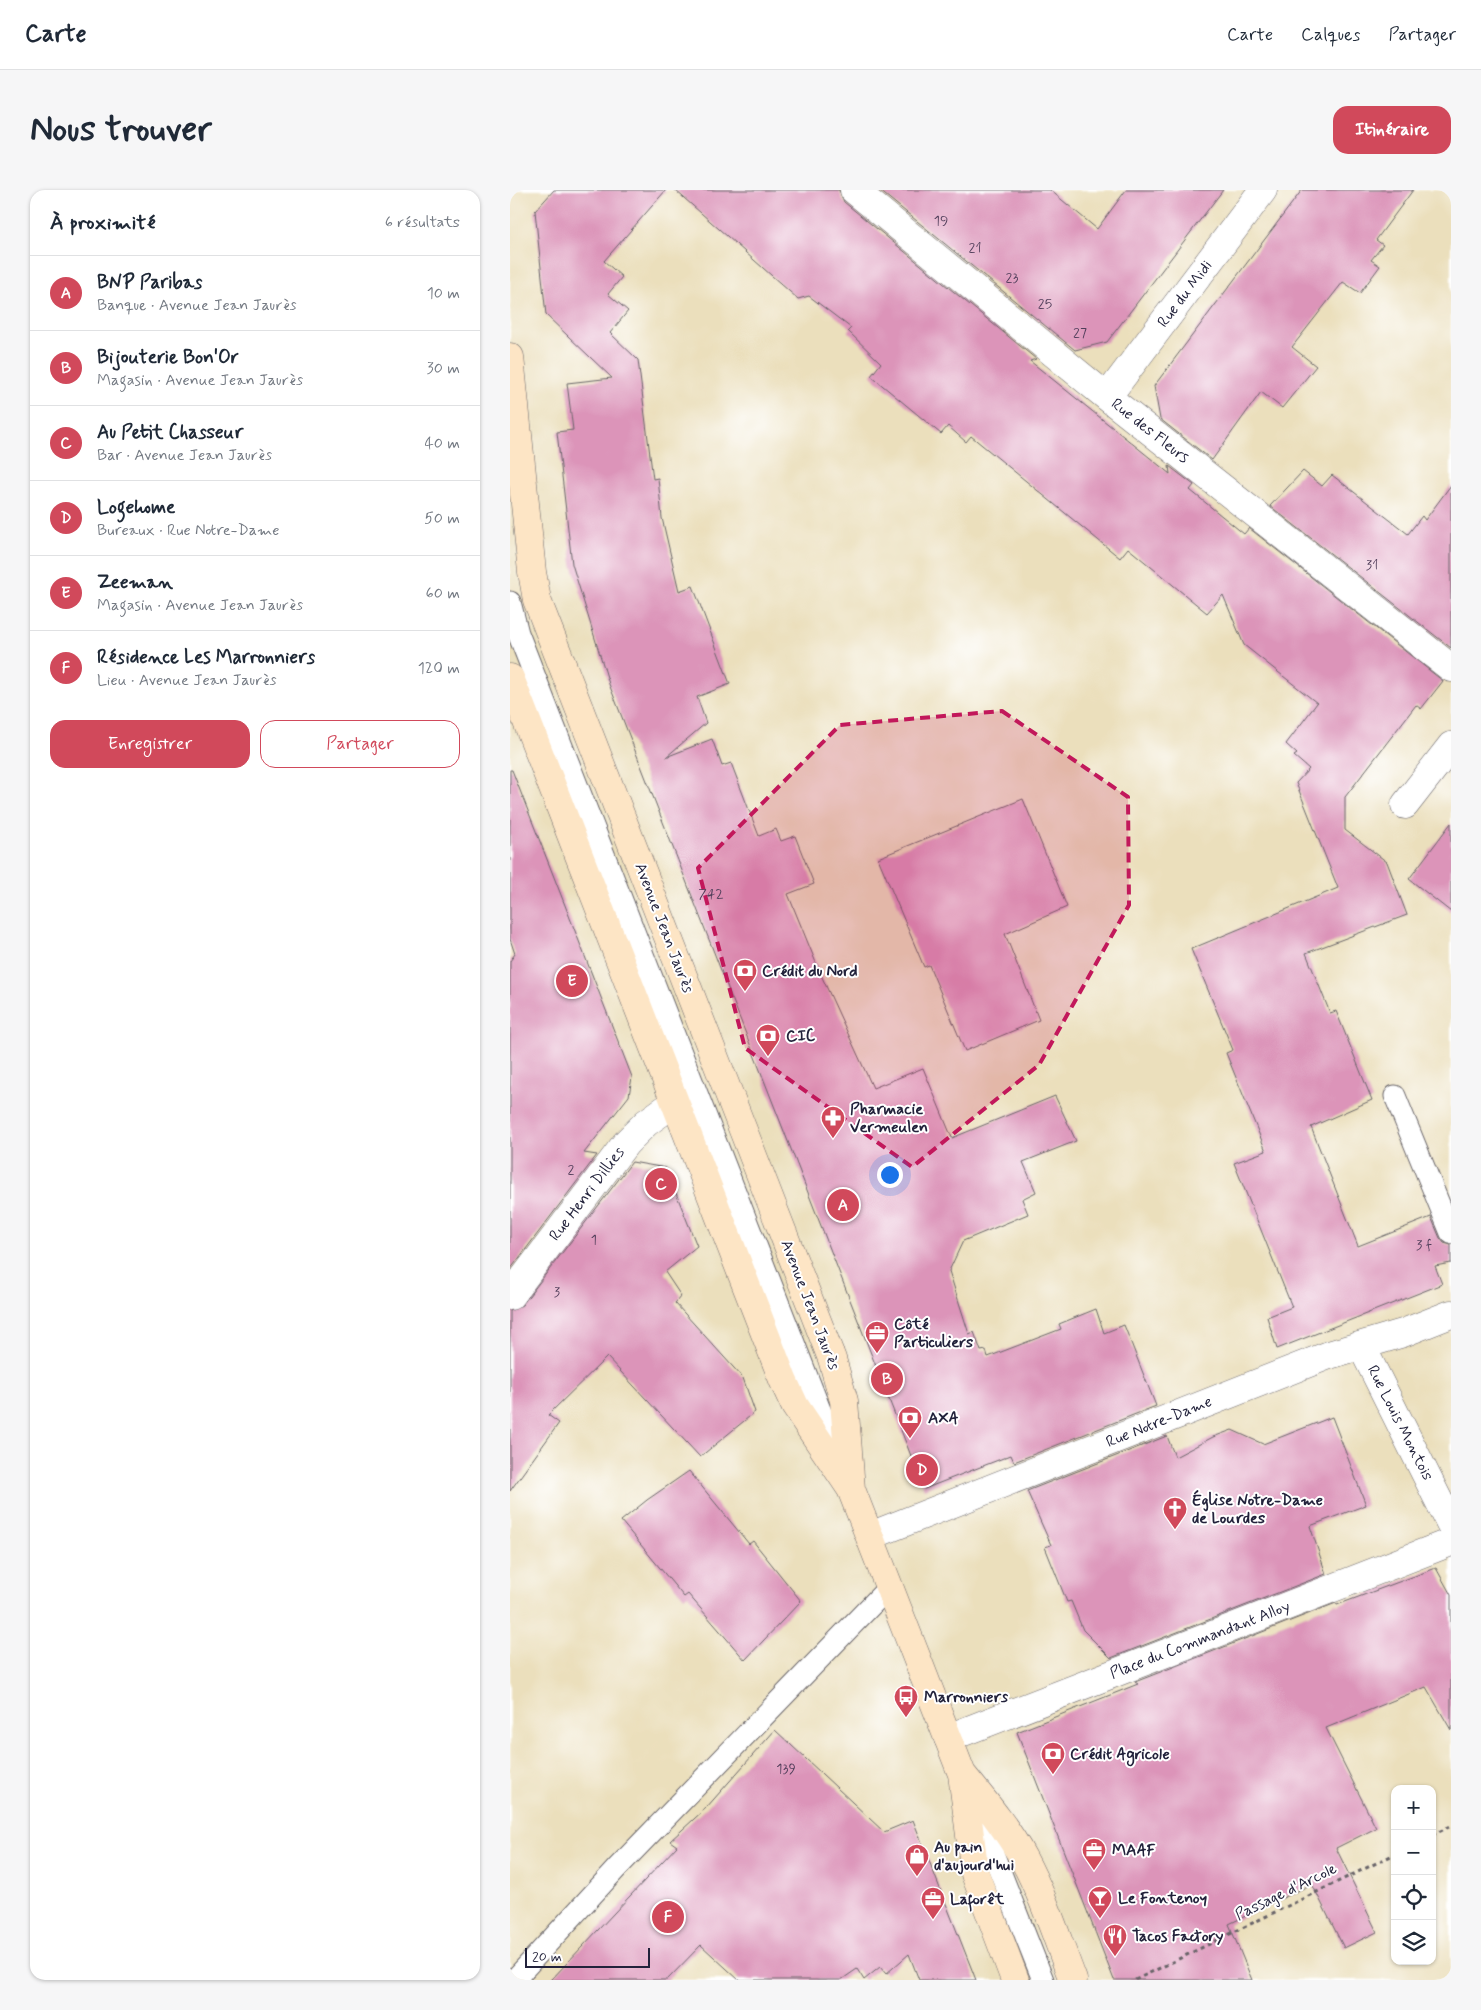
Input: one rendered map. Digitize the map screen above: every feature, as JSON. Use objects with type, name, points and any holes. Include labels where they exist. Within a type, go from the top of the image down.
[{"type":"main road","name":"Avenue Jean Jaurès","points":[[510,357],[532,572],[537,600],[832,1359],[844,1400],[851,1489]]},
{"type":"main road","name":"Avenue Jean Jaurès","points":[[510,678],[674,1103],[795,1406],[851,1489],[890,1587],[962,1774],[976,1874],[1015,1980]]},
{"type":"main road","name":"Avenue Jean Jaurès","points":[[962,1774],[988,1804],[1023,1857],[1037,1887],[1073,1980]]},
{"type":"street","name":"Rue des Fleurs","points":[[854,190],[1107,397],[1451,668]]},
{"type":"street","name":"Rue du Midi","points":[[1107,397],[1263,190]]},
{"type":"street","points":[[1405,805],[1451,746]]},
{"type":"street","name":"Rue Henri Dillies","points":[[510,1296],[626,1143],[646,1123],[674,1103]]},
{"type":"street","name":"Rue Notre-Dame","points":[[870,1536],[1329,1356],[1362,1347],[1451,1314]]},
{"type":"street","name":"Rue Louis Montois","points":[[1362,1347],[1451,1525]]},
{"type":"street","name":"Place du Commandant Alloy","points":[[948,1738],[1451,1542]]},
{"type":"lane","points":[[510,602],[518,633],[851,1489]]},
{"type":"lane","points":[[1395,1096],[1451,1233]]},
{"type":"lane","points":[[514,1980],[617,1868],[890,1587]]},
{"type":"lane","points":[[962,1774],[1043,1980]]},
{"type":"path","points":[[1436,1833],[1451,1826]]},
{"type":"path","name":"Passage d'Arcole","points":[[1134,1980],[1391,1856]]},
{"type":"highlighted area","points":[[1002,711],[1128,797],[1129,905],[1039,1065],[912,1167],[745,1048],[698,868],[840,725]]},
{"type":"building","points":[[554,190],[666,190],[604,261],[622,277],[608,294],[628,311],[610,333],[638,360],[653,479],[658,478],[662,518],[679,591],[693,586],[730,684],[697,697],[706,723],[666,757],[712,739],[722,766],[731,763],[759,836],[776,829],[781,841],[795,836],[814,884],[788,894],[821,975],[873,1088],[923,1068],[952,1138],[1055,1096],[1076,1141],[1023,1162],[1036,1192],[1022,1199],[1028,1214],[963,1241],[949,1271],[969,1334],[974,1332],[981,1351],[986,1350],[988,1357],[1061,1329],[1059,1324],[1096,1309],[1104,1333],[1124,1325],[1156,1406],[1014,1462],[1011,1455],[924,1489],[609,684],[572,564],[557,432],[573,430],[567,383],[612,378],[546,315],[535,211]]},
{"type":"building","points":[[675,190],[839,190],[844,202],[1036,359],[1030,361],[1170,474],[1169,466],[1194,485],[1190,490],[1244,534],[1249,528],[1443,681],[1421,709],[1416,705],[1345,797],[1345,830],[1387,862],[1407,915],[1306,953],[1330,1013],[1336,1011],[1372,1100],[1311,1127],[1358,1246],[1431,1217],[1440,1238],[1444,1243],[1451,1245],[1451,1263],[1435,1266],[1442,1284],[1277,1349],[1267,1317],[1292,1307],[1234,1163],[1266,1151],[1226,1053],[1233,1050],[1191,949],[1338,888],[1296,783],[1309,769],[1294,756],[1297,754],[1286,744],[1317,703],[1244,645],[1223,595],[1207,613],[1128,548],[1120,558],[971,436],[966,442],[948,426],[941,434],[871,376],[881,363],[848,331],[851,328],[809,296],[798,299]]},
{"type":"building","points":[[879,190],[1050,190],[1097,229],[1126,190],[1223,190],[1107,342],[1075,350]]},
{"type":"building","points":[[1302,190],[1413,190],[1376,240],[1383,245],[1371,260],[1380,266],[1360,293],[1343,282],[1292,347],[1316,366],[1282,408],[1261,392],[1212,460],[1160,419],[1154,386]]},
{"type":"building","points":[[1303,471],[1322,486],[1332,475],[1408,534],[1422,516],[1425,520],[1451,485],[1451,648],[1270,506]]},
{"type":"building","points":[[510,770],[512,770],[632,1077],[629,1096],[584,1153],[597,1155],[510,1270],[510,961],[515,954],[510,939]]},
{"type":"building","points":[[1023,799],[1067,907],[1005,934],[1039,1020],[965,1051],[929,965],[924,967],[878,858]]},
{"type":"building","points":[[1451,823],[1451,912],[1409,879]]},
{"type":"building","points":[[632,1162],[666,1168],[697,1246],[665,1272],[681,1296],[675,1303],[743,1378],[755,1412],[700,1457],[607,1357],[548,1415],[559,1423],[510,1491],[510,1311],[522,1305]]},
{"type":"building","name":"Église Notre-Dame de Lourdes","points":[[1332,1417],[1366,1505],[1310,1526],[1326,1574],[1111,1658],[1083,1630],[1071,1601],[1067,1602],[1045,1547],[1051,1545],[1027,1491],[1167,1436],[1175,1457],[1213,1437],[1232,1430],[1263,1444]]},
{"type":"building","points":[[689,1471],[749,1544],[753,1541],[801,1601],[745,1660],[688,1594],[684,1597],[621,1521],[647,1500]]},
{"type":"building","points":[[1436,1568],[1451,1595],[1451,1730],[1426,1687],[1326,1728],[1376,1828],[1336,1848],[1377,1932],[1344,1948],[1312,1884],[1229,1924],[1252,1980],[1114,1980],[1017,1732],[1138,1684],[1135,1682],[1336,1603],[1337,1605]]},
{"type":"building","points":[[775,1730],[884,1832],[913,1820],[976,1980],[919,1980],[909,1954],[886,1974],[880,1967],[864,1980],[857,1969],[841,1980],[739,1980],[701,1945],[667,1980],[551,1980],[677,1846],[670,1841],[706,1808]]},
{"type":"place","name":"Zeeman","points":[[572,981]]},
{"type":"place","name":"Crédit du Nord","points":[[745,992]]},
{"type":"place","name":"CIC","points":[[768,1057]]},
{"type":"place","name":"Pharmacie Vermeulen","points":[[833,1139]]},
{"type":"place","name":"Au Petit Chasseur","points":[[661,1184]]},
{"type":"place","name":"BNP Paribas","points":[[843,1205]]},
{"type":"place","name":"Côté Particuliers","points":[[877,1354]]},
{"type":"place","name":"Bijouterie Bon'Or","points":[[887,1379]]},
{"type":"place","name":"AXA","points":[[910,1439]]},
{"type":"place","name":"Logehome","points":[[922,1470]]},
{"type":"place","name":"Église Notre-Dame de Lourdes","points":[[1175,1530]]},
{"type":"place","name":"Marronniers","points":[[906,1718]]},
{"type":"place","name":"Crédit Agricole","points":[[1053,1775]]},
{"type":"place","name":"MAAF","points":[[1094,1871]]},
{"type":"place","name":"Au pain d'aujourd'hui","points":[[917,1877]]},
{"type":"place","name":"Résidence Les Marronniers","points":[[668,1917]]},
{"type":"place","name":"Le Fontenoy","points":[[1100,1919]]},
{"type":"place","name":"Laforêt","points":[[933,1920]]},
{"type":"place","name":"Tacos Factory","points":[[1115,1957]]}]
